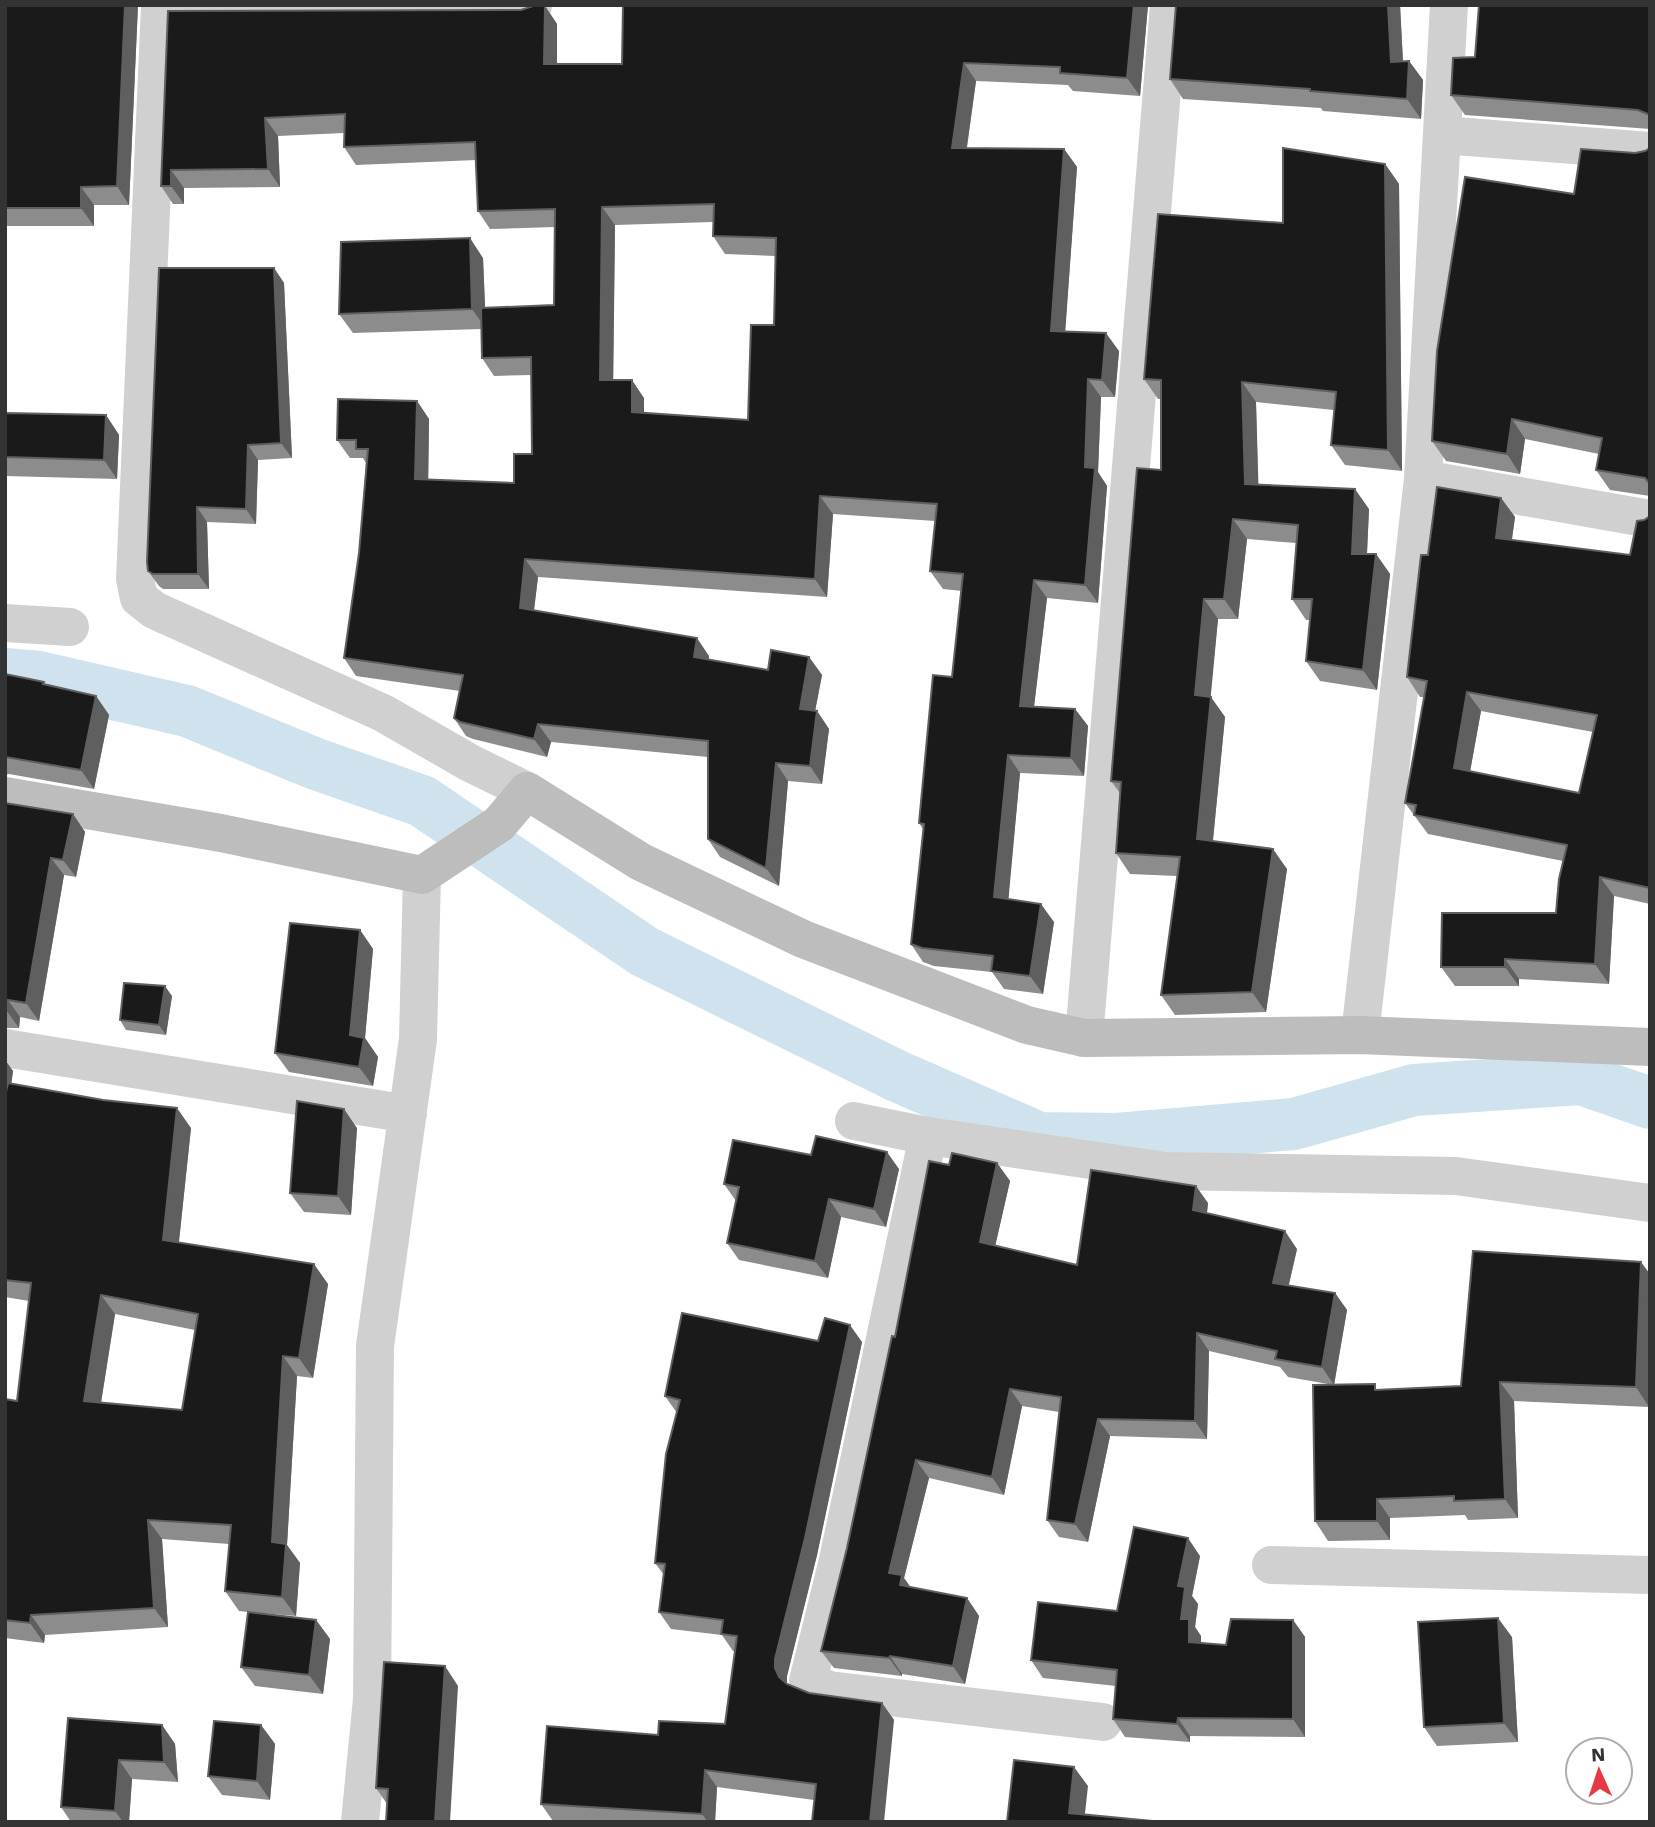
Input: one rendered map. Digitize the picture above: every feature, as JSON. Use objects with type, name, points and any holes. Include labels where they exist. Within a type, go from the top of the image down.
[{"type":"main road","points":[[5,796],[435,866],[499,824],[527,791],[641,862],[803,939],[1027,1025],[1084,1038],[1360,1035],[1650,1047]]},
{"type":"street","points":[[1084,1038],[1169,5]]},
{"type":"street","points":[[1360,1035],[1423,479],[1448,5]]},
{"type":"street","points":[[527,791],[470,763],[383,713],[154,610],[139,598],[135,579],[160,6],[533,6]]},
{"type":"street","points":[[1442,135],[1650,151]]},
{"type":"street","points":[[1423,479],[1650,519]]},
{"type":"street","points":[[5,623],[70,627]]},
{"type":"street","points":[[360,1822],[372,1699],[375,1346],[418,1039],[435,866]]},
{"type":"street","points":[[5,1048],[408,1114]]},
{"type":"street","points":[[854,1121],[928,1136],[1165,1171],[1456,1176],[1650,1203]]},
{"type":"street","points":[[928,1136],[838,1559],[808,1681],[829,1690],[1102,1722]]},
{"type":"street","points":[[1271,1565],[1650,1575]]},
{"type":"building","points":[[5,5],[125,5],[117,186],[81,187],[81,208],[5,208]]},
{"type":"building","points":[[623,5],[1134,5],[1127,78],[1060,73],[1060,67],[964,63],[952,148],[1064,149],[1051,331],[1106,333],[1102,380],[1088,379],[1085,467],[1095,468],[1085,585],[1034,580],[1020,706],[1075,709],[1071,758],[1008,755],[994,897],[1041,904],[1030,976],[991,971],[993,956],[922,948],[911,944],[924,824],[919,823],[933,675],[952,677],[963,574],[930,571],[937,504],[820,496],[815,579],[525,559],[520,608],[697,638],[694,657],[768,670],[771,650],[809,657],[800,709],[817,711],[810,766],[776,763],[766,868],[708,839],[708,741],[538,724],[534,739],[460,722],[454,718],[463,675],[344,658],[359,553],[368,449],[356,449],[356,440],[337,440],[338,399],[417,401],[415,479],[514,483],[514,454],[532,454],[531,357],[482,358],[481,308],[554,305],[555,209],[478,211],[475,142],[344,147],[345,114],[265,118],[268,169],[171,170],[171,186],[161,186],[168,11],[521,10],[545,6],[544,64],[622,64]],"holes":[[[714,204],[713,236],[776,238],[774,325],[751,325],[748,420],[632,412],[632,380],[600,380],[602,207]]]},
{"type":"building","points":[[1176,5],[1388,5],[1391,62],[1409,61],[1407,99],[1170,79]]},
{"type":"building","points":[[1479,5],[1650,5],[1650,115],[1638,110],[1451,95],[1453,58],[1475,57]]},
{"type":"building","points":[[1283,148],[1385,164],[1388,450],[1331,445],[1336,392],[1242,382],[1245,484],[1355,489],[1352,554],[1376,554],[1363,670],[1306,661],[1312,599],[1292,599],[1298,525],[1233,519],[1224,599],[1204,599],[1195,695],[1211,697],[1197,839],[1273,849],[1252,992],[1161,995],[1180,857],[1116,853],[1121,782],[1111,781],[1137,468],[1161,470],[1161,380],[1144,379],[1158,214],[1283,223]]},
{"type":"building","points":[[1650,148],[1650,484],[1645,478],[1596,470],[1602,438],[1512,419],[1507,454],[1432,441],[1437,351],[1465,177],[1574,194],[1581,149],[1635,153]]},
{"type":"building","points":[[470,238],[472,309],[339,314],[341,242]]},
{"type":"building","points":[[159,268],[274,268],[281,443],[248,445],[246,509],[197,507],[198,574],[153,574],[148,571]]},
{"type":"building","points":[[5,413],[106,415],[104,460],[5,457]]},
{"type":"building","points":[[1437,487],[1501,498],[1496,538],[1630,555],[1637,521],[1650,516],[1650,888],[1600,877],[1595,964],[1505,959],[1505,967],[1441,967],[1442,913],[1556,913],[1559,879],[1567,845],[1414,815],[1416,805],[1405,803],[1427,681],[1407,677],[1421,555],[1428,555]],"holes":[[[1467,692],[1597,715],[1579,793],[1454,768]]]},
{"type":"building","points":[[5,674],[96,696],[81,770],[5,757]]},
{"type":"building","points":[[5,803],[73,814],[63,860],[51,858],[26,1003],[8,1000],[6,1010],[5,1010]]},
{"type":"building","points":[[290,923],[360,930],[350,1035],[364,1038],[359,1067],[275,1053]]},
{"type":"building","points":[[124,983],[165,986],[159,1025],[120,1020]]},
{"type":"building","points":[[8,1083],[103,1100],[177,1108],[163,1240],[314,1264],[299,1358],[283,1356],[272,1542],[286,1544],[282,1597],[225,1591],[231,1525],[148,1520],[154,1608],[31,1615],[30,1623],[5,1620],[5,1399],[17,1401],[31,1283],[5,1280],[5,1096]],"holes":[[[101,1295],[198,1314],[182,1410],[84,1401]]]},
{"type":"building","points":[[297,1101],[344,1109],[338,1196],[290,1193]]},
{"type":"building","points":[[816,1136],[887,1152],[874,1209],[829,1199],[815,1261],[727,1243],[739,1187],[724,1184],[733,1140],[811,1155]]},
{"type":"building","points":[[952,1153],[997,1163],[980,1242],[1077,1265],[1091,1170],[1196,1186],[1193,1210],[1285,1231],[1273,1283],[1335,1293],[1322,1367],[1275,1359],[1277,1351],[1197,1333],[1195,1421],[1098,1419],[1075,1524],[1047,1520],[1061,1397],[1010,1389],[992,1477],[916,1460],[889,1573],[902,1575],[900,1585],[967,1598],[953,1666],[890,1656],[821,1651],[847,1548],[892,1336],[895,1337],[929,1161],[949,1165]]},
{"type":"building","points":[[1473,1251],[1641,1262],[1636,1387],[1500,1382],[1505,1499],[1454,1501],[1454,1496],[1377,1499],[1377,1521],[1315,1521],[1313,1385],[1375,1384],[1375,1390],[1461,1386]]},
{"type":"building","points":[[682,1313],[818,1341],[825,1318],[850,1325],[775,1668],[779,1677],[787,1684],[809,1693],[882,1703],[870,1822],[812,1822],[816,1784],[705,1770],[702,1814],[541,1804],[547,1726],[658,1735],[659,1721],[725,1724],[737,1636],[721,1634],[723,1620],[659,1612],[665,1564],[655,1563],[666,1454],[680,1400],[665,1396]]},
{"type":"building","points":[[1134,1527],[1188,1538],[1178,1586],[1185,1587],[1181,1619],[1189,1619],[1189,1642],[1226,1645],[1231,1619],[1293,1620],[1293,1719],[1178,1718],[1177,1724],[1113,1719],[1117,1670],[1031,1660],[1038,1602],[1117,1611]]},
{"type":"building","points":[[248,1612],[316,1620],[309,1675],[241,1667]]},
{"type":"building","points":[[1498,1618],[1504,1723],[1424,1727],[1418,1622]]},
{"type":"building","points":[[384,1662],[445,1666],[435,1822],[386,1822],[388,1789],[376,1788]]},
{"type":"building","points":[[68,1718],[162,1725],[164,1762],[119,1760],[115,1811],[61,1807]]},
{"type":"building","points":[[214,1721],[261,1725],[257,1781],[208,1776]]},
{"type":"building","points":[[1014,1760],[1074,1767],[1069,1813],[1163,1822],[1007,1822]]},
{"type":"waterway","points":[[5,674],[39,677],[187,711],[316,764],[422,801],[645,952],[897,1076],[1039,1138],[1116,1139],[1294,1124],[1414,1090],[1581,1079],[1650,1103]]}]
